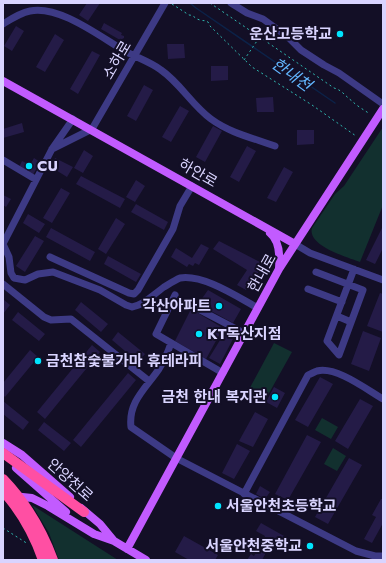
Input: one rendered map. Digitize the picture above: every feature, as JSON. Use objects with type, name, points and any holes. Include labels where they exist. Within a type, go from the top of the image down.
[{"type":"highway","points":[[3,453],[84,512]]},
{"type":"highway","points":[[3,479],[14,490],[27,508],[42,534],[53,560]]},
{"type":"highway","points":[[3,491],[17,508],[29,528],[43,560]]},
{"type":"main road","name":"하안로","points":[[3,81],[295,244]]},
{"type":"main road","name":"한내로","points":[[127,549],[279,269],[383,109]]},
{"type":"main road","points":[[264,227],[274,236],[277,242],[280,257],[279,269]]},
{"type":"main road","name":"안양천로","points":[[3,444],[22,455],[72,498],[84,512],[100,524],[114,541]]},
{"type":"main road","points":[[3,457],[20,470],[79,524]]},
{"type":"main road","name":"안양천로","points":[[3,496],[26,496],[32,498],[94,534],[114,541],[146,560]]},
{"type":"street","name":"소하로","points":[[92,130],[166,3]]},
{"type":"street","points":[[231,3],[247,13],[263,19],[288,37],[301,50],[339,73],[383,104]]},
{"type":"street","points":[[3,24],[18,14],[30,10],[53,13],[77,21],[134,57],[161,69],[210,118],[232,131],[275,146]]},
{"type":"street","points":[[73,119],[52,149],[35,179],[3,244],[9,258],[10,273],[14,278],[26,280],[38,274],[54,272],[100,290],[132,307],[140,304],[180,278],[193,279],[216,285],[258,308]]},
{"type":"street","points":[[52,149],[92,130]]},
{"type":"street","points":[[3,160],[35,179]]},
{"type":"street","points":[[50,257],[134,294],[138,290],[173,229],[180,206],[192,186]]},
{"type":"street","name":"하안로","points":[[295,244],[310,253],[383,280]]},
{"type":"street","points":[[316,272],[348,284],[363,290],[339,355],[328,341],[336,316],[342,302],[348,284],[354,269]]},
{"type":"street","points":[[3,284],[44,317],[50,320],[71,319],[149,381]]},
{"type":"street","points":[[308,289],[342,302]]},
{"type":"street","points":[[175,295],[156,334],[222,374]]},
{"type":"street","points":[[198,309],[244,333]]},
{"type":"street","points":[[336,316],[351,322]]},
{"type":"street","points":[[171,343],[159,369],[135,402],[130,418],[130,427],[176,458],[244,494],[356,551],[375,556],[383,556]]},
{"type":"street","points":[[244,494],[308,375],[318,371],[331,371],[340,374],[383,398]]},
{"type":"path","points":[[166,3],[183,10],[199,20],[205,20],[208,22],[210,26],[252,67],[312,105],[362,141]]},
{"type":"path","points":[[210,3],[334,88],[341,91],[350,100],[377,119]]},
{"type":"path","points":[[244,60],[260,37]]},
{"type":"green space","points":[[383,127],[383,205],[360,262],[329,250],[316,240],[312,234],[312,228],[335,194],[344,186]]},
{"type":"green space","points":[[274,343],[292,352],[263,404],[246,395]]},
{"type":"green space","points":[[322,418],[338,427],[331,439],[315,430]]},
{"type":"green space","points":[[333,448],[346,456],[337,471],[324,464]]},
{"type":"green space","points":[[32,505],[118,560],[59,560],[49,533]]},
{"type":"building","points":[[87,3],[100,3],[88,21],[79,15]]},
{"type":"building","points":[[104,23],[122,33],[121,35],[124,36],[124,38],[120,40],[101,29]]},
{"type":"building","points":[[16,26],[24,31],[12,51],[4,46]]},
{"type":"building","points":[[55,34],[64,40],[45,72],[36,67]]},
{"type":"building","points":[[167,44],[184,44],[185,58],[168,59]]},
{"type":"building","points":[[92,51],[100,55],[78,94],[70,89]]},
{"type":"building","points":[[211,66],[228,66],[228,80],[211,81]]},
{"type":"building","points":[[144,85],[153,90],[136,121],[127,116]]},
{"type":"building","points":[[273,97],[274,112],[257,112],[256,98]]},
{"type":"building","points":[[180,106],[189,111],[171,142],[162,137]]},
{"type":"building","points":[[22,123],[24,132],[3,138],[3,129]]},
{"type":"building","points":[[213,126],[222,131],[205,162],[196,157]]},
{"type":"building","points":[[297,130],[314,130],[314,144],[297,145]]},
{"type":"building","points":[[247,146],[256,151],[239,182],[230,177]]},
{"type":"building","points":[[84,150],[93,156],[83,173],[74,168]]},
{"type":"building","name":"CU","points":[[34,158],[40,162],[33,175],[19,167],[22,161],[30,165]]},
{"type":"building","points":[[55,158],[73,167],[67,177],[51,167]]},
{"type":"building","points":[[284,167],[293,172],[276,202],[267,198]]},
{"type":"building","points":[[81,176],[125,199],[120,208],[76,184]]},
{"type":"building","points":[[136,180],[145,186],[135,202],[126,197]]},
{"type":"building","points":[[61,188],[70,193],[52,223],[43,218]]},
{"type":"building","points":[[3,195],[11,199],[6,207],[3,205]]},
{"type":"building","points":[[136,204],[168,222],[164,230],[131,212]]},
{"type":"building","points":[[28,214],[45,224],[39,233],[23,223]]},
{"type":"building","points":[[116,218],[125,224],[106,254],[98,249]]},
{"type":"building","points":[[383,226],[383,248],[375,264],[366,260]]},
{"type":"building","points":[[51,228],[95,252],[90,261],[46,237]]},
{"type":"building","points":[[35,236],[44,241],[25,272],[16,266]]},
{"type":"building","points":[[219,241],[264,264],[246,290],[237,285],[247,270],[213,249]]},
{"type":"building","points":[[201,244],[209,248],[199,265],[195,263],[193,266],[189,264],[187,267],[171,257],[176,248],[192,258]]},
{"type":"building","points":[[108,256],[141,274],[136,282],[104,264]]},
{"type":"building","name":"각산아파트","points":[[208,290],[241,309],[233,323],[198,304]]},
{"type":"building","points":[[380,293],[383,294],[383,332],[367,326]]},
{"type":"building","points":[[3,299],[10,305],[3,314]]},
{"type":"building","points":[[81,302],[108,324],[101,332],[75,310]]},
{"type":"building","name":"KT독산지점","points":[[191,309],[223,328],[206,359],[175,341]]},
{"type":"building","points":[[18,312],[45,334],[39,341],[12,320]]},
{"type":"building","points":[[363,331],[381,338],[369,371],[351,364]]},
{"type":"building","points":[[118,332],[145,354],[138,362],[112,340]]},
{"type":"building","points":[[225,332],[234,337],[220,364],[209,358]]},
{"type":"building","points":[[92,345],[100,352],[45,419],[37,412]]},
{"type":"building","points":[[30,350],[38,357],[5,397],[3,395],[3,383]]},
{"type":"building","points":[[128,373],[136,380],[81,447],[73,440]]},
{"type":"building","points":[[320,377],[333,384],[308,427],[295,420]]},
{"type":"building","name":"금천 한내 복지관","points":[[274,387],[285,393],[277,408],[266,402]]},
{"type":"building","points":[[360,399],[373,406],[348,449],[335,441]]},
{"type":"building","points":[[3,401],[29,422],[23,430],[3,414]]},
{"type":"building","points":[[255,412],[268,419],[253,447],[239,441]]},
{"type":"building","points":[[44,422],[71,443],[64,451],[38,430]]},
{"type":"building","points":[[307,435],[321,442],[288,500],[275,494]]},
{"type":"building","points":[[237,444],[250,451],[234,479],[222,473]]},
{"type":"building","points":[[349,458],[362,465],[328,524],[315,517]]},
{"type":"building","points":[[260,486],[270,492],[265,499],[256,494]]},
{"type":"building","points":[[381,499],[383,499],[383,523],[372,543],[364,539],[376,517],[372,515]]},
{"type":"building","points":[[261,523],[284,536],[280,544],[275,542],[274,545],[271,543],[262,560],[247,560],[251,554],[254,556],[265,536],[256,531]]},
{"type":"building","points":[[184,536],[218,555],[215,560],[189,560],[175,552]]},
{"type":"waterway","name":"한내천","points":[[190,3],[335,103]]},
{"type":"place","name":"운산고등학교","points":[[340,34]]},
{"type":"place","name":"CU","points":[[29,166]]},
{"type":"place","name":"각산아파트","points":[[219,306]]},
{"type":"place","name":"KT독산지점","points":[[199,334]]},
{"type":"place","name":"금천참숯불가마 휴테라피","points":[[38,361]]},
{"type":"place","name":"금천 한내 복지관","points":[[275,397]]},
{"type":"place","name":"서울안천초등학교","points":[[218,506]]},
{"type":"place","name":"서울안천중학교","points":[[310,546]]}]
